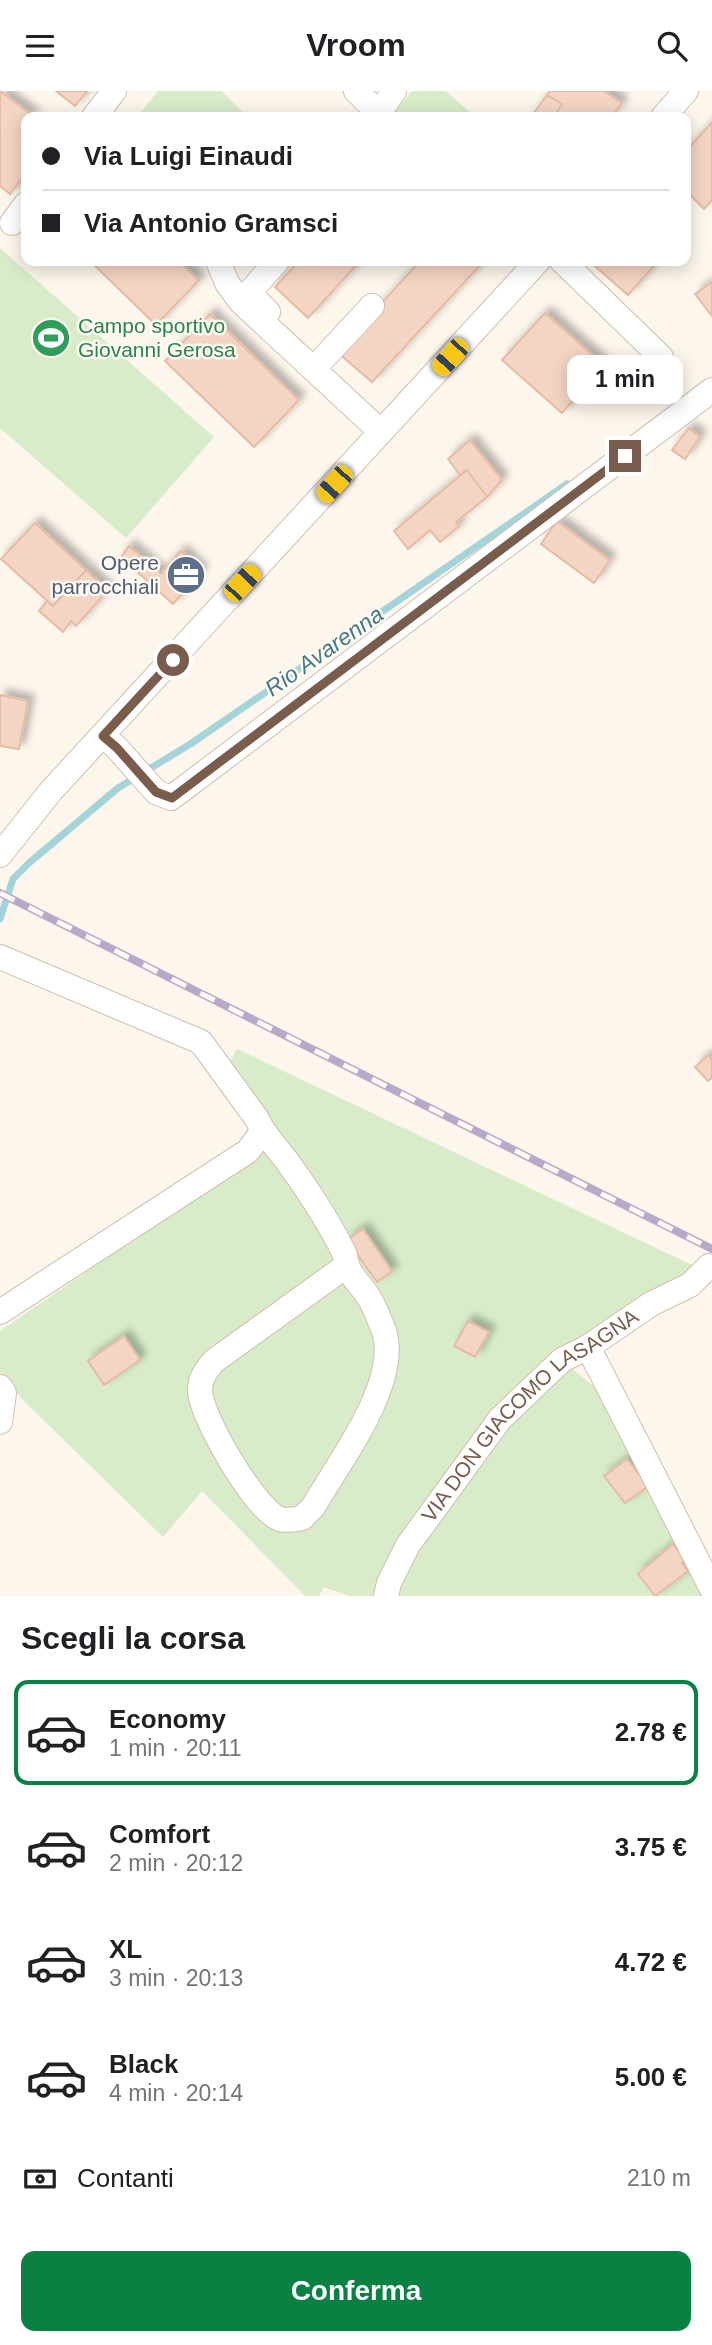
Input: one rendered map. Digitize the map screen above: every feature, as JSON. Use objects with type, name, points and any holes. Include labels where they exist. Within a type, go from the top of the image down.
[{"type":"street","points":[[98,112],[114,91]]},
{"type":"street","points":[[356,91],[378,112]]},
{"type":"street","points":[[383,112],[394,91]]},
{"type":"street","points":[[667,112],[686,91]]},
{"type":"street","points":[[220,266],[227,283],[241,302],[384,428]]},
{"type":"street","points":[[273,266],[249,293],[384,428]]},
{"type":"street","points":[[0,855],[51,792],[110,742],[384,428],[533,266]]},
{"type":"street","points":[[567,266],[662,357]]},
{"type":"street","points":[[319,363],[372,306]]},
{"type":"street","points":[[110,742],[156,792],[172,798],[712,390]]},
{"type":"street","points":[[0,957],[201,1042],[257,1119],[262,1132],[272,1140],[313,1196],[345,1255],[346,1266],[369,1297],[384,1328],[388,1344],[386,1366],[374,1401],[313,1507],[302,1518],[281,1519],[252,1492],[218,1441],[201,1399],[202,1379],[206,1369],[214,1361],[346,1266]]},
{"type":"street","points":[[0,1312],[248,1151],[262,1132]]},
{"type":"street","name":"VIA DON GIACOMO LASAGNA","points":[[386,1596],[389,1583],[408,1545],[500,1419],[562,1360],[588,1347],[651,1304],[690,1285],[709,1266]]},
{"type":"street","points":[[588,1347],[712,1589]]},
{"type":"street","points":[[0,1387],[4,1393],[0,1422]]},
{"type":"green space","points":[[158,91],[221,91],[243,112],[141,112]]},
{"type":"green space","points":[[412,91],[446,91],[469,112],[394,112]]},
{"type":"green space","name":"Campo sportivo Giovanni Gerosa","points":[[0,248],[214,437],[126,538],[0,428]]},
{"type":"green space","points":[[237,1049],[696,1267],[547,1362],[382,1596],[349,1596],[324,1587],[319,1596],[305,1596],[202,1491],[163,1537],[21,1398],[0,1372],[0,1331],[280,1139],[228,1065]]},
{"type":"green space","points":[[566,1364],[599,1390],[708,1596],[391,1596],[394,1585],[510,1420]]},
{"type":"building","points":[[0,91],[28,112],[21,112],[21,180],[10,194],[0,186]]},
{"type":"building","points":[[56,91],[87,91],[75,106]]},
{"type":"building","points":[[550,91],[604,91],[622,103],[615,112],[557,112],[562,104],[547,95]]},
{"type":"building","points":[[547,95],[562,104],[557,112],[535,112]]},
{"type":"building","points":[[712,122],[712,200],[704,209],[691,196],[691,145]]},
{"type":"building","points":[[95,266],[184,266],[199,280],[156,325]]},
{"type":"building","points":[[294,266],[355,266],[308,318],[275,287]]},
{"type":"building","points":[[415,266],[479,266],[372,382],[337,352]]},
{"type":"building","points":[[595,266],[654,266],[628,295]]},
{"type":"building","points":[[712,282],[712,316],[695,294]]},
{"type":"building","points":[[545,313],[604,365],[562,413],[502,360]]},
{"type":"building","points":[[210,314],[299,400],[254,447],[165,361]]},
{"type":"building","points":[[689,428],[700,437],[685,459],[672,450]]},
{"type":"building","points":[[470,440],[502,480],[487,497],[467,470],[460,475],[448,459]]},
{"type":"building","points":[[467,470],[487,497],[456,522],[459,526],[440,542],[430,530],[408,549],[394,531]]},
{"type":"building","points":[[557,521],[610,560],[594,583],[541,544]]},
{"type":"building","points":[[35,523],[86,570],[53,606],[1,559]]},
{"type":"building","points":[[129,546],[161,573],[181,551],[202,571],[173,604],[121,557]]},
{"type":"building","points":[[86,570],[108,590],[76,626],[71,621],[63,632],[39,611],[47,601],[53,606]]},
{"type":"building","points":[[0,695],[28,701],[19,749],[0,746]]},
{"type":"building","points":[[708,1055],[712,1060],[712,1078],[708,1081],[695,1067]]},
{"type":"building","points":[[363,1229],[392,1271],[377,1282],[347,1240]]},
{"type":"building","points":[[468,1321],[489,1332],[475,1357],[454,1346]]},
{"type":"building","points":[[124,1336],[140,1360],[104,1385],[88,1361]]},
{"type":"building","points":[[627,1459],[648,1486],[625,1503],[604,1476]]},
{"type":"building","points":[[673,1544],[686,1559],[682,1563],[688,1571],[655,1596],[638,1574]]},
{"type":"waterway","name":"Rio Avarenna","points":[[0,919],[13,879],[118,788],[192,743],[567,484]]},
{"type":"railway","points":[[0,893],[712,1249]]},
{"type":"place","name":"Campo sportivo Giovanni Gerosa","points":[[51,338]]},
{"type":"place","name":"Opere parrocchiali","points":[[186,575]]},
{"type":"route","points":[[173,660],[103,736],[156,792],[172,798],[625,456]]}]
